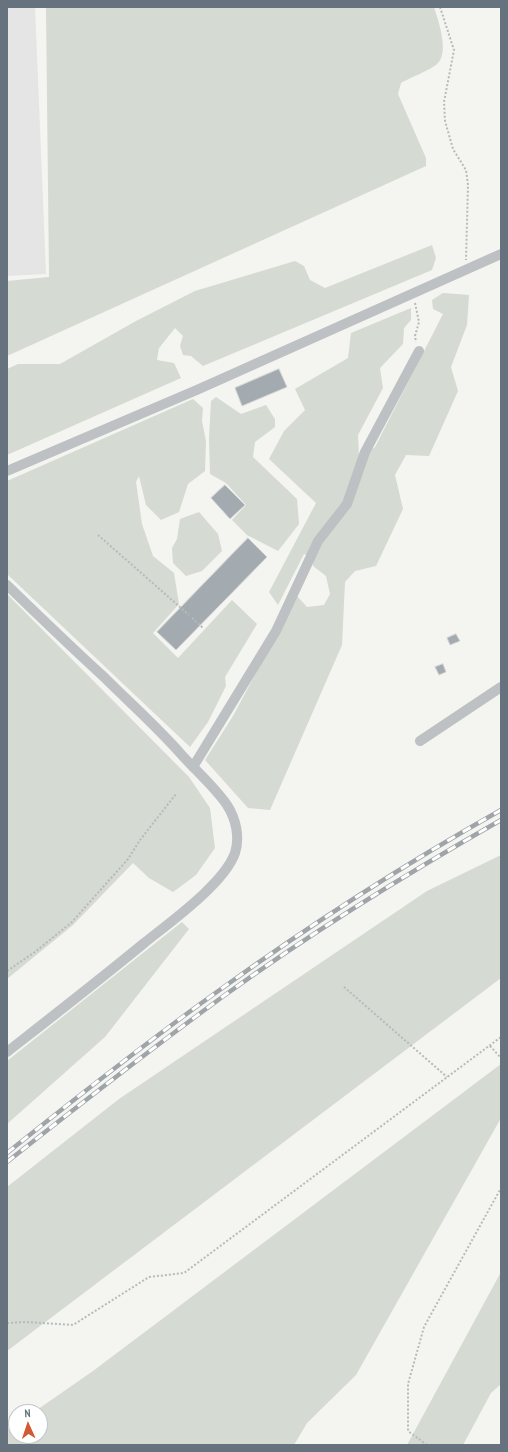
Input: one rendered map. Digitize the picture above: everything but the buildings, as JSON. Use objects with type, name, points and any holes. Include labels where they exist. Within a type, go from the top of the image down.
[{"type":"street","points":[[7,471],[199,389],[501,254]]},
{"type":"street","points":[[193,767],[276,631],[318,541],[347,504],[365,452],[419,351]]},
{"type":"street","points":[[7,585],[156,728],[193,767],[227,805],[235,823],[237,842],[235,852],[225,871],[208,889],[170,922],[7,1052]]},
{"type":"street","points":[[420,741],[501,687]]},
{"type":"path","points":[[440,7],[454,50],[444,102],[445,121],[453,149],[466,170],[468,185],[468,240],[466,270]]},
{"type":"path","points":[[413,294],[419,322],[415,336],[419,351]]},
{"type":"path","points":[[98,535],[189,615]]},
{"type":"path","points":[[192,618],[203,628]]},
{"type":"path","points":[[7,971],[35,952],[72,922],[128,859],[140,840],[176,794]]},
{"type":"path","points":[[344,987],[447,1077]]},
{"type":"path","points":[[7,1323],[26,1322],[73,1325],[149,1277],[184,1273],[501,1037]]},
{"type":"path","points":[[489,1045],[501,1058]]},
{"type":"path","points":[[427,1445],[408,1431],[408,1384],[424,1326],[501,1188]]},
{"type":"shaded area","points":[[7,7],[35,7],[46,274],[7,276]]},
{"type":"shaded area","points":[[46,7],[434,7],[442,36],[443,52],[441,59],[434,66],[401,83],[398,94],[426,158],[426,166],[7,356],[7,281],[49,277]]},
{"type":"shaded area","points":[[432,245],[436,258],[432,270],[203,366],[191,356],[183,355],[180,346],[183,336],[175,328],[159,348],[157,360],[174,363],[181,378],[7,455],[7,369],[18,364],[60,364],[136,321],[195,291],[295,261],[304,266],[310,280],[325,288]]},
{"type":"shaded area","points":[[443,293],[469,295],[467,325],[451,367],[458,391],[429,456],[406,455],[395,475],[403,509],[376,566],[355,571],[345,582],[342,645],[270,810],[248,808],[205,760],[233,716],[297,596],[307,607],[324,605],[330,594],[326,576],[313,566],[313,558],[304,554],[278,605],[269,592],[316,503],[269,459],[284,431],[305,410],[295,389],[348,358],[351,333],[411,308],[411,320],[404,328],[403,344],[380,368],[383,388],[358,435],[359,457],[375,447],[443,314],[433,309],[432,300]]},
{"type":"shaded area","points":[[216,397],[241,414],[266,405],[275,419],[275,427],[255,442],[253,457],[297,499],[299,524],[278,551],[247,535],[232,520],[246,505],[226,483],[210,474],[209,439],[211,401]]},
{"type":"shaded area","points":[[193,399],[203,408],[202,421],[206,441],[205,471],[188,484],[179,512],[161,520],[146,505],[139,476],[136,482],[142,524],[153,556],[174,573],[179,604],[153,633],[178,658],[232,600],[257,624],[225,677],[226,686],[208,722],[190,747],[7,574],[7,481]]},
{"type":"shaded area","points":[[199,512],[218,534],[222,551],[202,571],[186,576],[173,563],[172,548],[177,539],[180,519]]},
{"type":"shaded area","points":[[7,594],[189,777],[210,808],[215,848],[196,875],[173,892],[149,878],[133,863],[73,925],[7,979]]},
{"type":"shaded area","points":[[501,855],[501,978],[7,1351],[7,1187],[119,1099],[427,891]]},
{"type":"shaded area","points":[[182,922],[189,929],[105,1037],[7,1124],[7,1061]]},
{"type":"shaded area","points":[[501,1064],[501,1118],[356,1375],[307,1423],[294,1445],[7,1445],[8,1429],[8,1444],[48,1444],[48,1404],[46,1404],[93,1371]]},
{"type":"shaded area","points":[[501,1272],[501,1384],[491,1393],[463,1445],[407,1445]]},
{"type":"railway","points":[[7,1153],[140,1049],[255,965],[323,918],[394,873],[501,810]]},
{"type":"railway","points":[[7,1162],[142,1057],[225,995],[292,948],[430,861],[501,820]]}]
